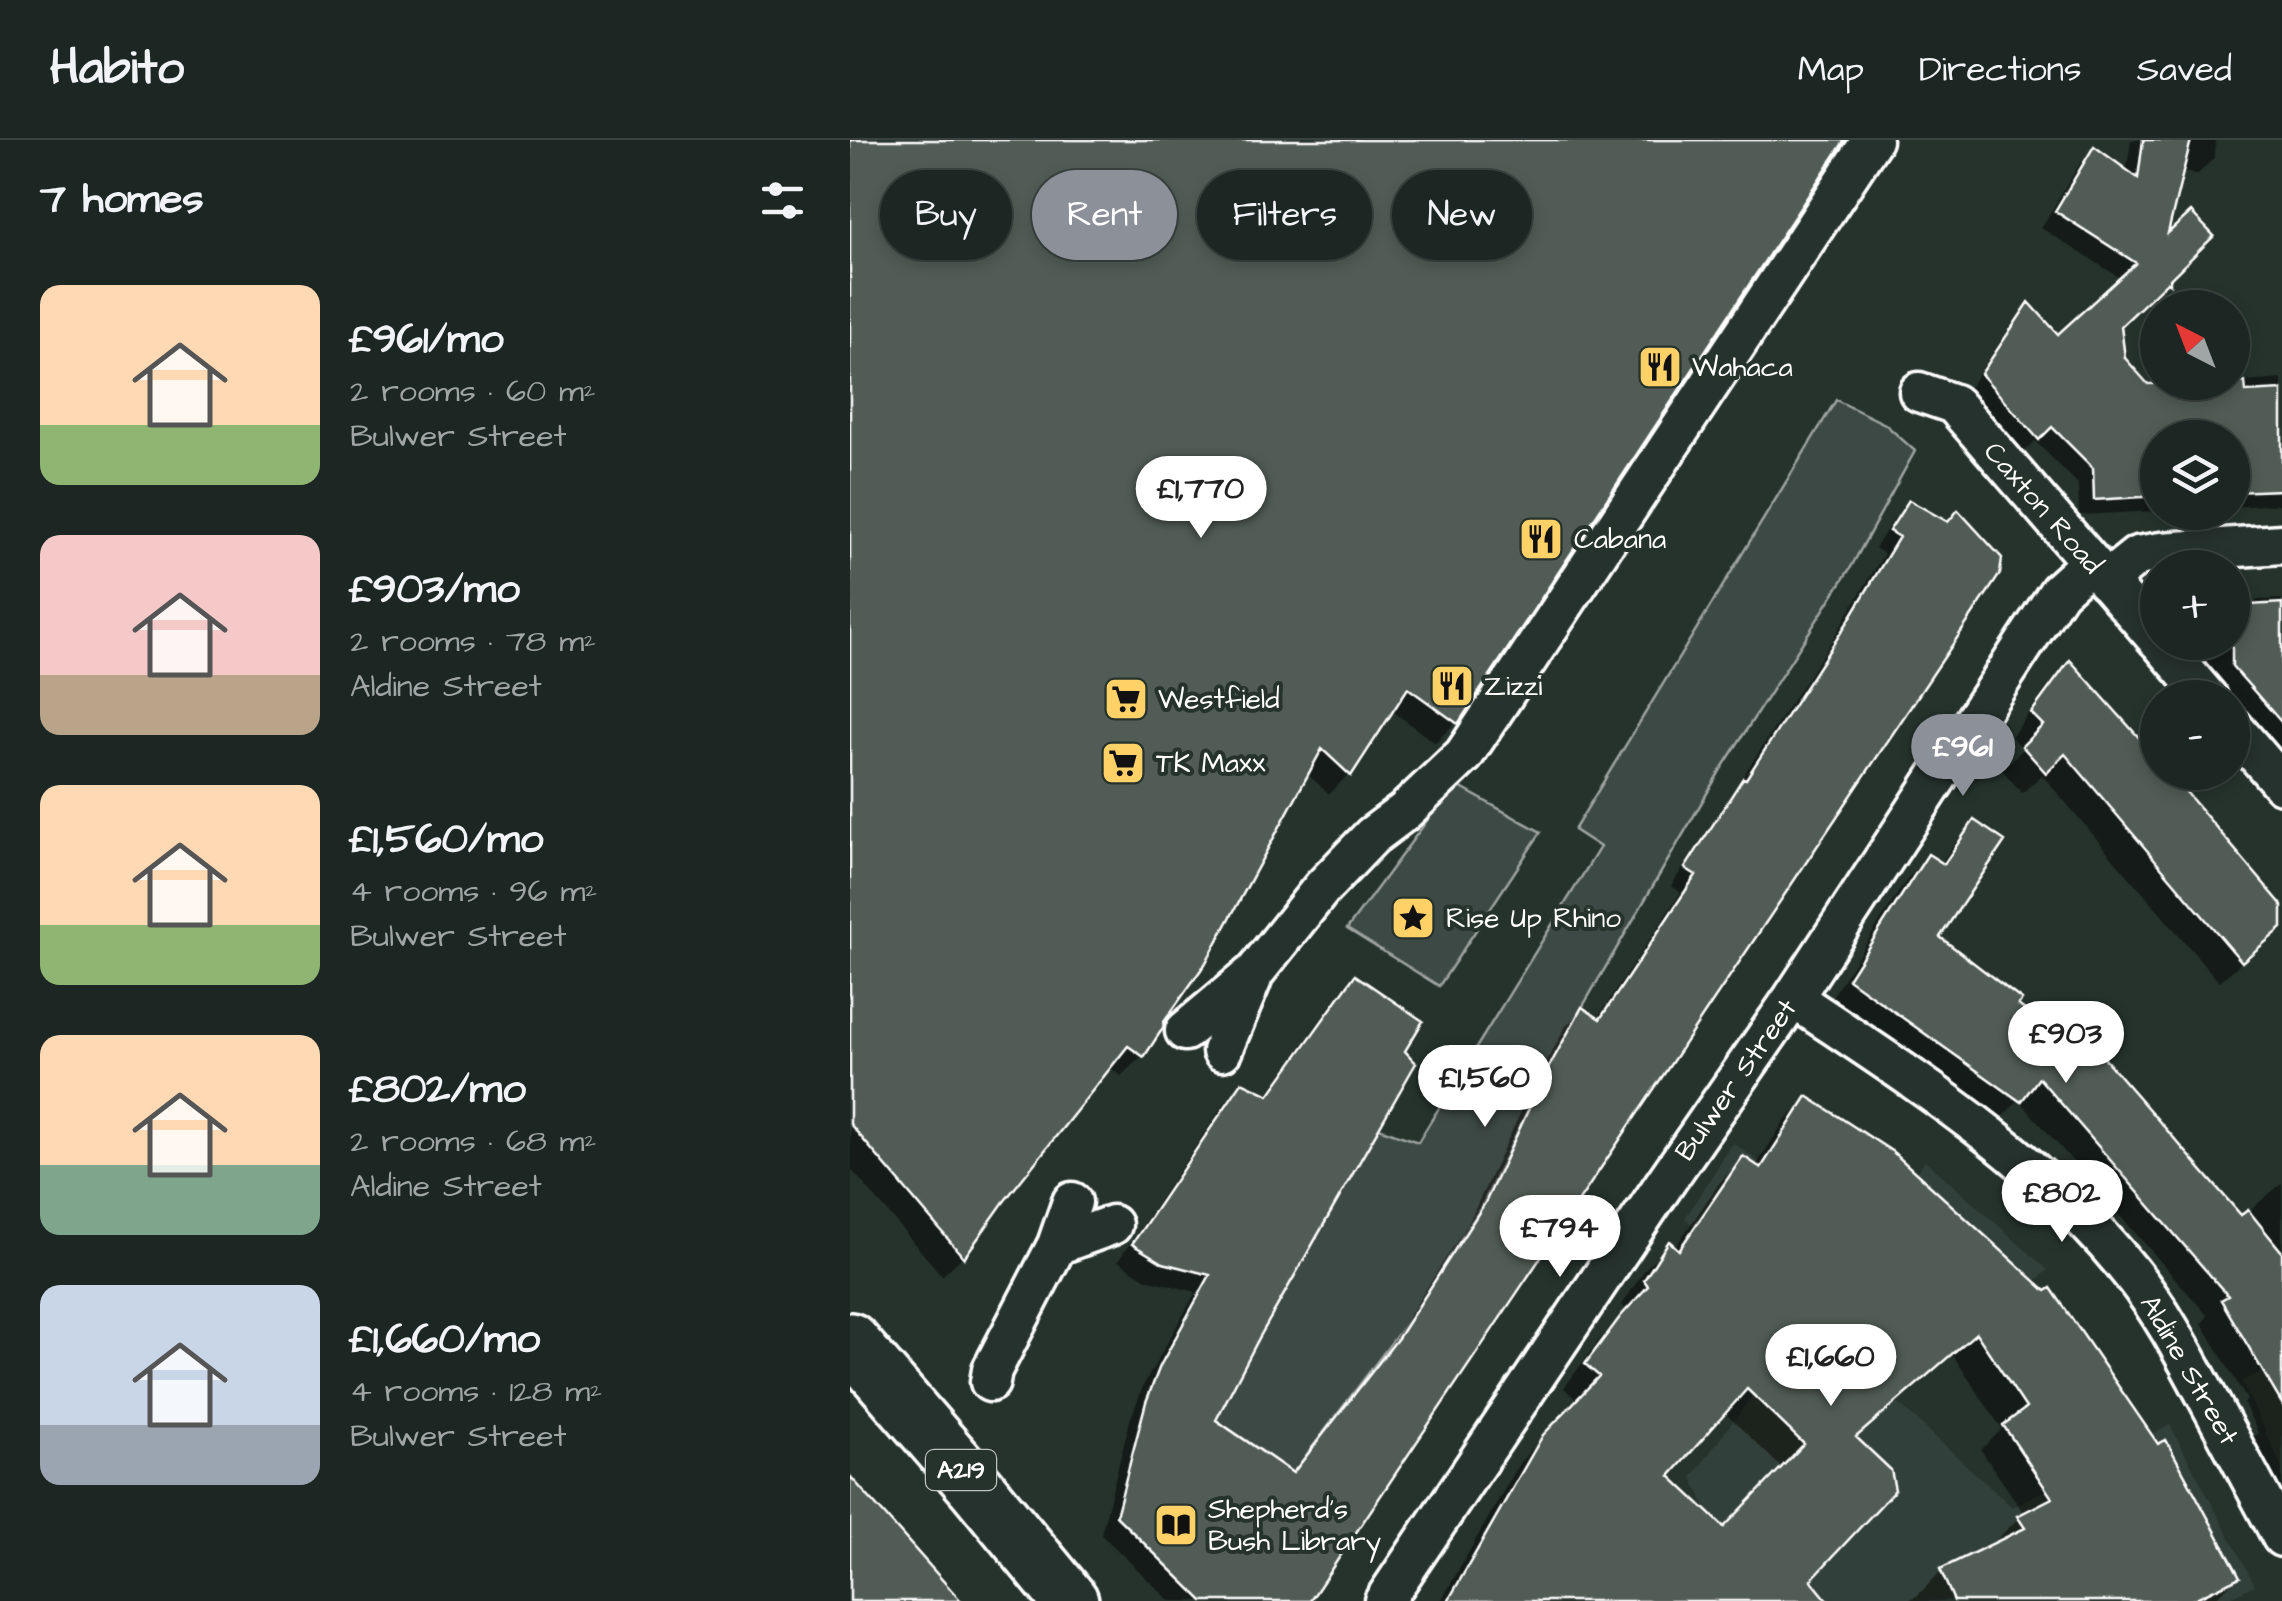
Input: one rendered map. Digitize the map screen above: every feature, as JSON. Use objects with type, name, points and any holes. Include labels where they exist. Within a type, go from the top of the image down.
[{"type":"main road","name":"A219","points":[[850,1341],[1070,1601]]},
{"type":"street","points":[[1186,1032],[1255,972],[1322,888],[1372,836],[1404,812],[1464,755],[1872,140]]},
{"type":"street","name":"Caxton Road","points":[[1919,392],[1954,404],[2140,620]]},
{"type":"street","name":"Bulwer Street","points":[[1384,1601],[1792,998],[2059,591],[2137,556],[2282,544]]},
{"type":"street","name":"Caxton Road","points":[[2175,660],[2193,680]]},
{"type":"street","points":[[2250,747],[2282,784]]},
{"type":"street","points":[[1222,1051],[1255,972]]},
{"type":"street","name":"Aldine Street","points":[[1792,998],[1967,1118],[2084,1219],[2132,1274],[2166,1322],[2282,1537]]},
{"type":"street","points":[[990,1382],[992,1370],[1057,1245],[1072,1202]]},
{"type":"street","points":[[1057,1245],[1112,1225]]},
{"type":"shaded area","points":[[1836,400],[1885,424],[1915,451],[1851,567],[1720,771],[1573,1023],[1482,1205],[1416,1310],[1293,1473],[1216,1420],[1379,1128],[1418,1142],[1600,847],[1574,830]]},
{"type":"shaded area","points":[[1454,784],[1541,832],[1439,986],[1347,929]]},
{"type":"shaded area","points":[[1733,1143],[1870,1239],[1925,1160],[2048,1270],[1897,1402],[2012,1507],[2170,1425],[2255,1585],[2221,1601],[1688,1601],[1708,1512],[1692,1477],[1791,1342],[1752,1280],[1685,1218]]},
{"type":"shaded area","points":[[2282,1362],[2282,1468],[2241,1381]]},
{"type":"building","name":"Westfield","points":[[850,140],[1845,140],[1458,724],[1408,688],[1351,776],[1322,749],[1205,964],[1144,1057],[1128,1046],[964,1258],[850,1124]]},
{"type":"building","points":[[2143,140],[2191,140],[2168,233],[2191,212],[2214,236],[2170,279],[2170,284],[2167,282],[2159,290],[2140,290],[2140,308],[2121,326],[2125,358],[2140,375],[2140,400],[2250,400],[2250,392],[2282,390],[2282,490],[2250,491],[2250,420],[2140,420],[2140,497],[2094,500],[2093,468],[2052,427],[2039,440],[1981,374],[2029,302],[2058,334],[2136,263],[2055,211],[2094,146],[2138,178]]},
{"type":"building","points":[[1909,500],[1948,522],[1958,510],[2002,558],[2000,574],[1310,1601],[1203,1601],[1116,1516],[1146,1402],[1160,1366],[1210,1275],[1163,1263],[1132,1244],[1242,1082],[1269,1095],[1355,975],[1423,1021],[1405,1051],[1416,1063],[1216,1420],[1293,1473],[1398,1338],[1485,1203],[1543,1078],[1582,1007],[1600,1019],[1696,875],[1685,868],[1847,623],[1899,537],[1889,531]]},
{"type":"building","points":[[2282,603],[2282,723],[2250,687],[2250,680],[2244,680],[2232,666],[2232,660],[2250,660],[2250,605]]},
{"type":"building","points":[[2070,660],[2140,739],[2140,790],[2184,790],[2282,905],[2282,928],[2242,962],[2065,754],[2046,773],[2022,746],[2043,725],[2031,713]]},
{"type":"building","points":[[1974,820],[2005,841],[1940,937],[2022,1000],[2018,1005],[2089,1056],[2097,1050],[2241,1215],[2248,1210],[2282,1252],[2282,1404],[2221,1300],[2228,1296],[2039,1078],[2021,1102],[1848,979],[1928,854],[1944,864]]},
{"type":"building","points":[[1807,1096],[1893,1152],[2046,1291],[2051,1288],[2158,1444],[2166,1440],[2240,1577],[2190,1601],[1954,1601],[1940,1569],[2025,1528],[2017,1516],[2052,1498],[2003,1425],[2026,1408],[1976,1333],[1856,1437],[1891,1470],[1895,1490],[1811,1580],[1828,1601],[1448,1601],[1543,1435],[1599,1376],[1585,1364],[1648,1286],[1644,1280],[1669,1241],[1679,1250],[1743,1156],[1761,1168]],"holes":[[[1747,1389],[1804,1444],[1724,1527],[1670,1476]]]},
{"type":"building","points":[[850,1476],[961,1601],[850,1601]]},
{"type":"place","name":"Wahaca","points":[[1660,367]]},
{"type":"place","name":"Cabana","points":[[1541,539]]},
{"type":"place","name":"Zizzi","points":[[1452,686]]},
{"type":"place","name":"Westfield","points":[[1126,699]]},
{"type":"place","name":"TK Maxx","points":[[1123,763]]},
{"type":"place","name":"Rise Up Rhino","points":[[1413,918]]},
{"type":"place","name":"Shepherd's Bush Library","points":[[1176,1525]]}]
